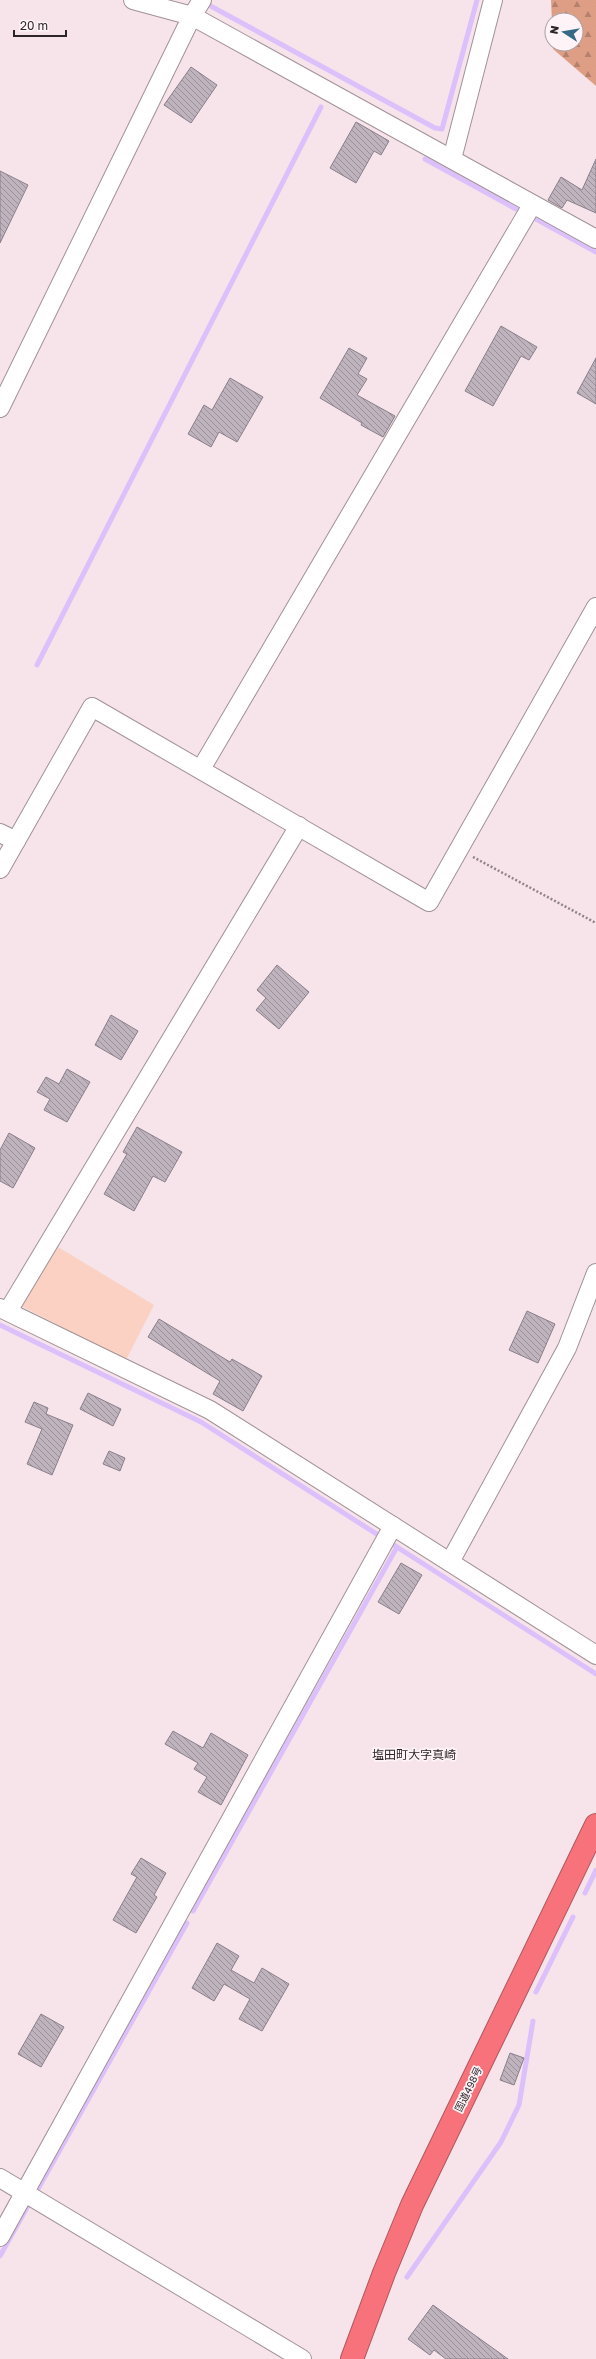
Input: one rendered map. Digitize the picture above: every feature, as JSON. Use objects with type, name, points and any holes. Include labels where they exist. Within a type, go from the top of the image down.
[{"type":"highway","name":"国道498号","points":[[352,2359],[384,2273],[412,2205],[596,1825]]},
{"type":"street","points":[[133,0],[192,16],[596,239]]},
{"type":"street","points":[[0,408],[192,16],[202,0]]},
{"type":"street","points":[[452,159],[493,0]]},
{"type":"street","points":[[201,769],[532,205]]},
{"type":"street","points":[[0,869],[92,707],[429,902],[596,608]]},
{"type":"street","points":[[298,826],[4,1310],[210,1410],[596,1655]]},
{"type":"street","points":[[0,833],[16,841]]},
{"type":"street","points":[[450,1562],[567,1348],[596,1273]]},
{"type":"street","points":[[0,2237],[393,1526]]},
{"type":"street","points":[[0,2178],[26,2192],[302,2359]]},
{"type":"path","points":[[458,850],[596,923]]},
{"type":"green space","points":[[551,0],[596,0],[596,86],[556,52],[584,52],[584,12],[552,12]]},
{"type":"shaded area","points":[[58,1247],[154,1305],[126,1360],[21,1306]]},
{"type":"building","points":[[191,67],[217,85],[191,123],[164,105]]},
{"type":"building","points":[[356,122],[389,141],[381,155],[374,151],[356,183],[330,168]]},
{"type":"building","points":[[596,159],[596,213],[567,200],[562,208],[548,200],[561,177],[582,190]]},
{"type":"building","points":[[0,171],[28,185],[0,243]]},
{"type":"building","points":[[501,326],[537,347],[529,360],[521,356],[493,406],[465,391]]},
{"type":"building","points":[[349,348],[367,358],[358,374],[367,379],[357,395],[395,416],[383,437],[361,425],[362,423],[320,398]]},
{"type":"building","points":[[596,358],[596,404],[577,393]]},
{"type":"building","points":[[230,378],[263,397],[237,442],[219,432],[211,447],[188,434],[204,405],[212,410]]},
{"type":"building","points":[[277,965],[309,992],[279,1029],[256,1010],[266,998],[257,990]]},
{"type":"building","points":[[111,1015],[138,1031],[121,1060],[95,1045]]},
{"type":"building","points":[[67,1069],[90,1082],[67,1122],[44,1110],[50,1099],[37,1092],[46,1077],[59,1084]]},
{"type":"building","points":[[137,1127],[182,1152],[165,1182],[153,1176],[134,1211],[104,1194],[127,1154],[123,1152]]},
{"type":"building","points":[[9,1133],[35,1148],[13,1188],[0,1181],[0,1150]]},
{"type":"building","points":[[527,1311],[555,1324],[538,1363],[509,1350]]},
{"type":"building","points":[[159,1319],[230,1362],[232,1359],[262,1376],[243,1411],[213,1394],[220,1381],[148,1337]]},
{"type":"building","points":[[88,1393],[121,1409],[113,1426],[80,1409]]},
{"type":"building","points":[[34,1402],[48,1408],[46,1414],[73,1425],[52,1475],[27,1464],[42,1429],[25,1422]]},
{"type":"building","points":[[109,1451],[125,1458],[120,1471],[103,1464]]},
{"type":"building","points":[[401,1563],[422,1575],[399,1614],[378,1602]]},
{"type":"building","points":[[173,1731],[203,1748],[211,1733],[248,1755],[221,1805],[198,1792],[207,1777],[194,1769],[198,1763],[165,1744]]},
{"type":"building","points":[[141,1858],[166,1873],[154,1895],[157,1897],[136,1933],[113,1920],[137,1877],[131,1874]]},
{"type":"building","points":[[217,1943],[239,1956],[231,1970],[254,1983],[262,1968],[289,1984],[262,2031],[239,2019],[250,1999],[224,1984],[214,2001],[192,1988]]},
{"type":"building","points":[[41,2014],[64,2027],[41,2067],[18,2054]]},
{"type":"building","points":[[510,2053],[524,2058],[514,2085],[500,2080]]},
{"type":"building","points":[[433,2305],[508,2359],[446,2359],[434,2350],[430,2355],[408,2339]]},
{"type":"waterway","points":[[205,3],[435,128],[442,129],[477,0]]},
{"type":"waterway","points":[[37,665],[321,107]]},
{"type":"waterway","points":[[425,159],[516,209]]},
{"type":"waterway","points":[[536,219],[596,252]]},
{"type":"waterway","points":[[0,1325],[201,1422],[596,1674]]},
{"type":"waterway","points":[[193,1911],[397,1547]]},
{"type":"waterway","points":[[585,1893],[596,1870]]},
{"type":"waterway","points":[[536,1992],[573,1917]]},
{"type":"waterway","points":[[38,2189],[187,1923]]},
{"type":"waterway","points":[[407,2277],[501,2142],[519,2105],[533,2021]]},
{"type":"waterway","points":[[0,2256],[29,2204]]},
{"type":"district","name":"塩田町大字真崎","points":[[414,1755]]}]
